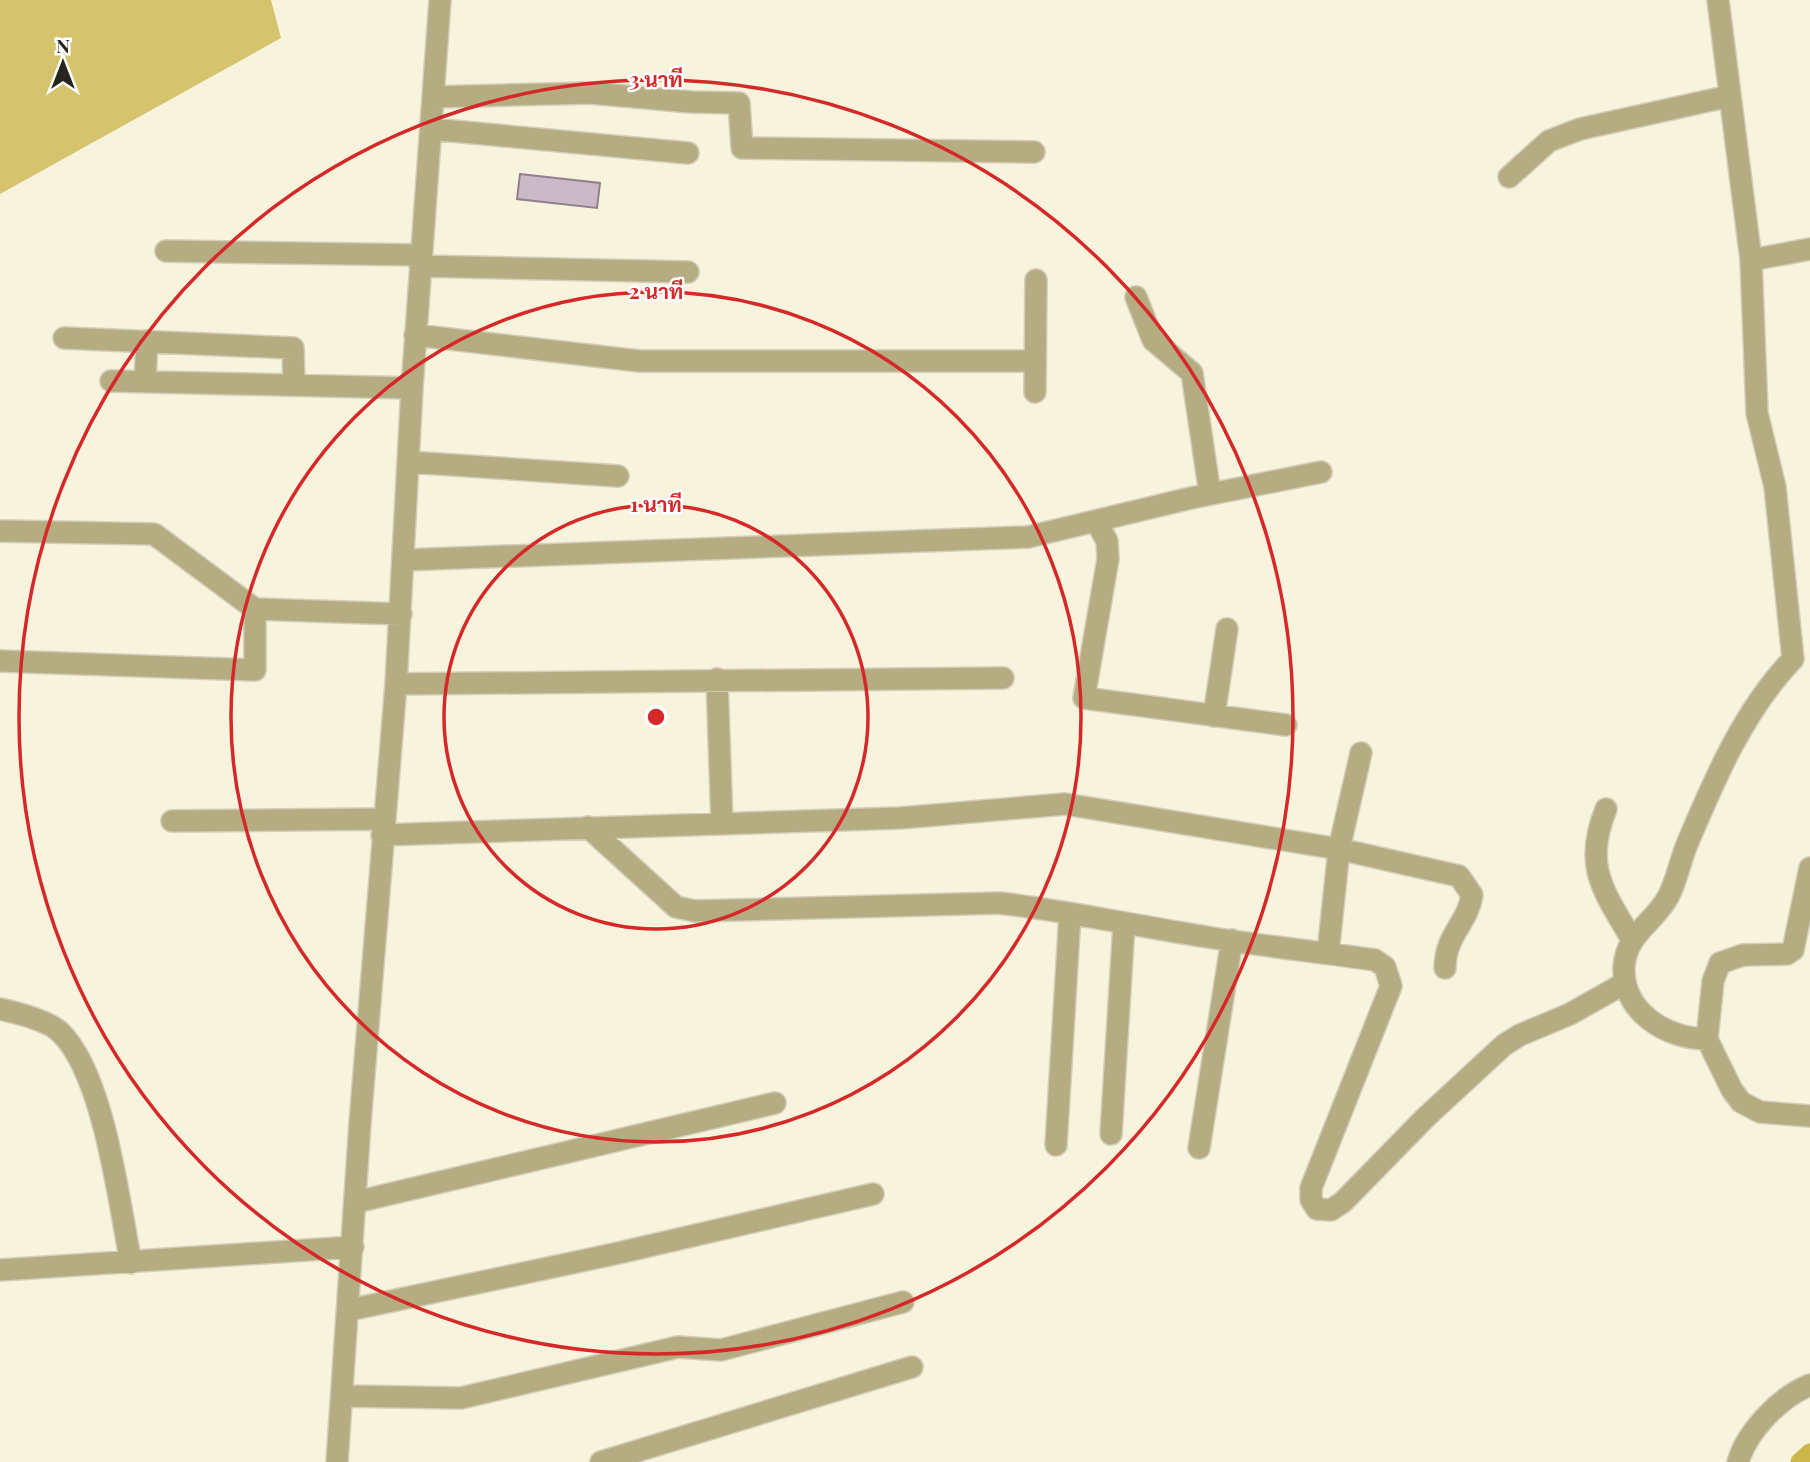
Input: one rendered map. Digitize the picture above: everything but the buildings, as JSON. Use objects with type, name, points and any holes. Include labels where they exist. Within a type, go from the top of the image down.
[{"type":"street","points":[[337,1462],[401,614],[415,335],[440,0]]},
{"type":"street","points":[[1707,1039],[1671,1033],[1651,1023],[1634,1002],[1625,983],[1624,965],[1631,938],[1658,912],[1670,895],[1687,844],[1745,720],[1767,686],[1802,664],[1775,486],[1757,412],[1751,260],[1718,0]]},
{"type":"street","points":[[433,97],[590,93],[691,102],[739,103],[742,148],[1034,152]]},
{"type":"street","points":[[1509,177],[1549,141],[1580,130],[1730,96]]},
{"type":"street","points":[[430,129],[688,153]]},
{"type":"street","points":[[1751,260],[1810,249]]},
{"type":"street","points":[[166,251],[688,272]]},
{"type":"street","points":[[1035,392],[1036,280]]},
{"type":"street","points":[[1136,297],[1153,340],[1192,373],[1210,494]]},
{"type":"street","points":[[415,335],[639,361],[1035,361]]},
{"type":"street","points":[[64,338],[293,348],[294,386]]},
{"type":"street","points":[[145,382],[147,341]]},
{"type":"street","points":[[111,381],[412,388]]},
{"type":"street","points":[[408,462],[618,476]]},
{"type":"street","points":[[404,560],[1028,537],[1321,471]]},
{"type":"street","points":[[1096,521],[1107,541],[1108,559],[1084,698],[1286,725]]},
{"type":"street","points":[[0,531],[154,534],[255,609],[401,614]]},
{"type":"street","points":[[0,661],[255,670],[255,609]]},
{"type":"street","points":[[1214,716],[1227,629]]},
{"type":"street","points":[[396,684],[1003,678]]},
{"type":"street","points":[[717,679],[722,824]]},
{"type":"street","points":[[1328,953],[1339,849],[1361,752]]},
{"type":"street","points":[[172,821],[383,827],[588,827],[900,818],[1065,804],[1339,849],[1460,876],[1472,895],[1470,905],[1450,939],[1445,968]]},
{"type":"street","points":[[1606,809],[1594,859],[1603,890],[1631,938]]},
{"type":"street","points":[[588,827],[677,907],[695,911],[999,903],[1048,908],[1124,924],[1375,960],[1385,967],[1391,986],[1311,1188],[1311,1200],[1317,1209],[1331,1210],[1343,1202],[1425,1118],[1504,1045],[1520,1035],[1580,1009],[1625,983]]},
{"type":"street","points":[[1810,868],[1793,950],[1787,954],[1743,956],[1720,963],[1713,981],[1707,1039],[1741,1102],[1760,1112],[1793,1117],[1810,1116]]},
{"type":"street","points":[[1056,1144],[1070,914]]},
{"type":"street","points":[[1111,1134],[1124,924]]},
{"type":"street","points":[[1199,1148],[1232,940]]},
{"type":"street","points":[[0,1009],[58,1030],[74,1049],[97,1102],[131,1263]]},
{"type":"street","points":[[356,1202],[775,1103]]},
{"type":"street","points":[[349,1310],[601,1257],[873,1194]]},
{"type":"street","points":[[0,1270],[353,1247]]},
{"type":"street","points":[[342,1396],[461,1398],[678,1347],[721,1350],[903,1302]]},
{"type":"street","points":[[601,1462],[912,1367]]},
{"type":"street","points":[[1738,1462],[1758,1426],[1793,1392],[1810,1385]]},
{"type":"shaded area","points":[[0,0],[271,0],[281,38],[0,194]]},
{"type":"waterway","points":[[1800,1462],[1810,1453]]}]
